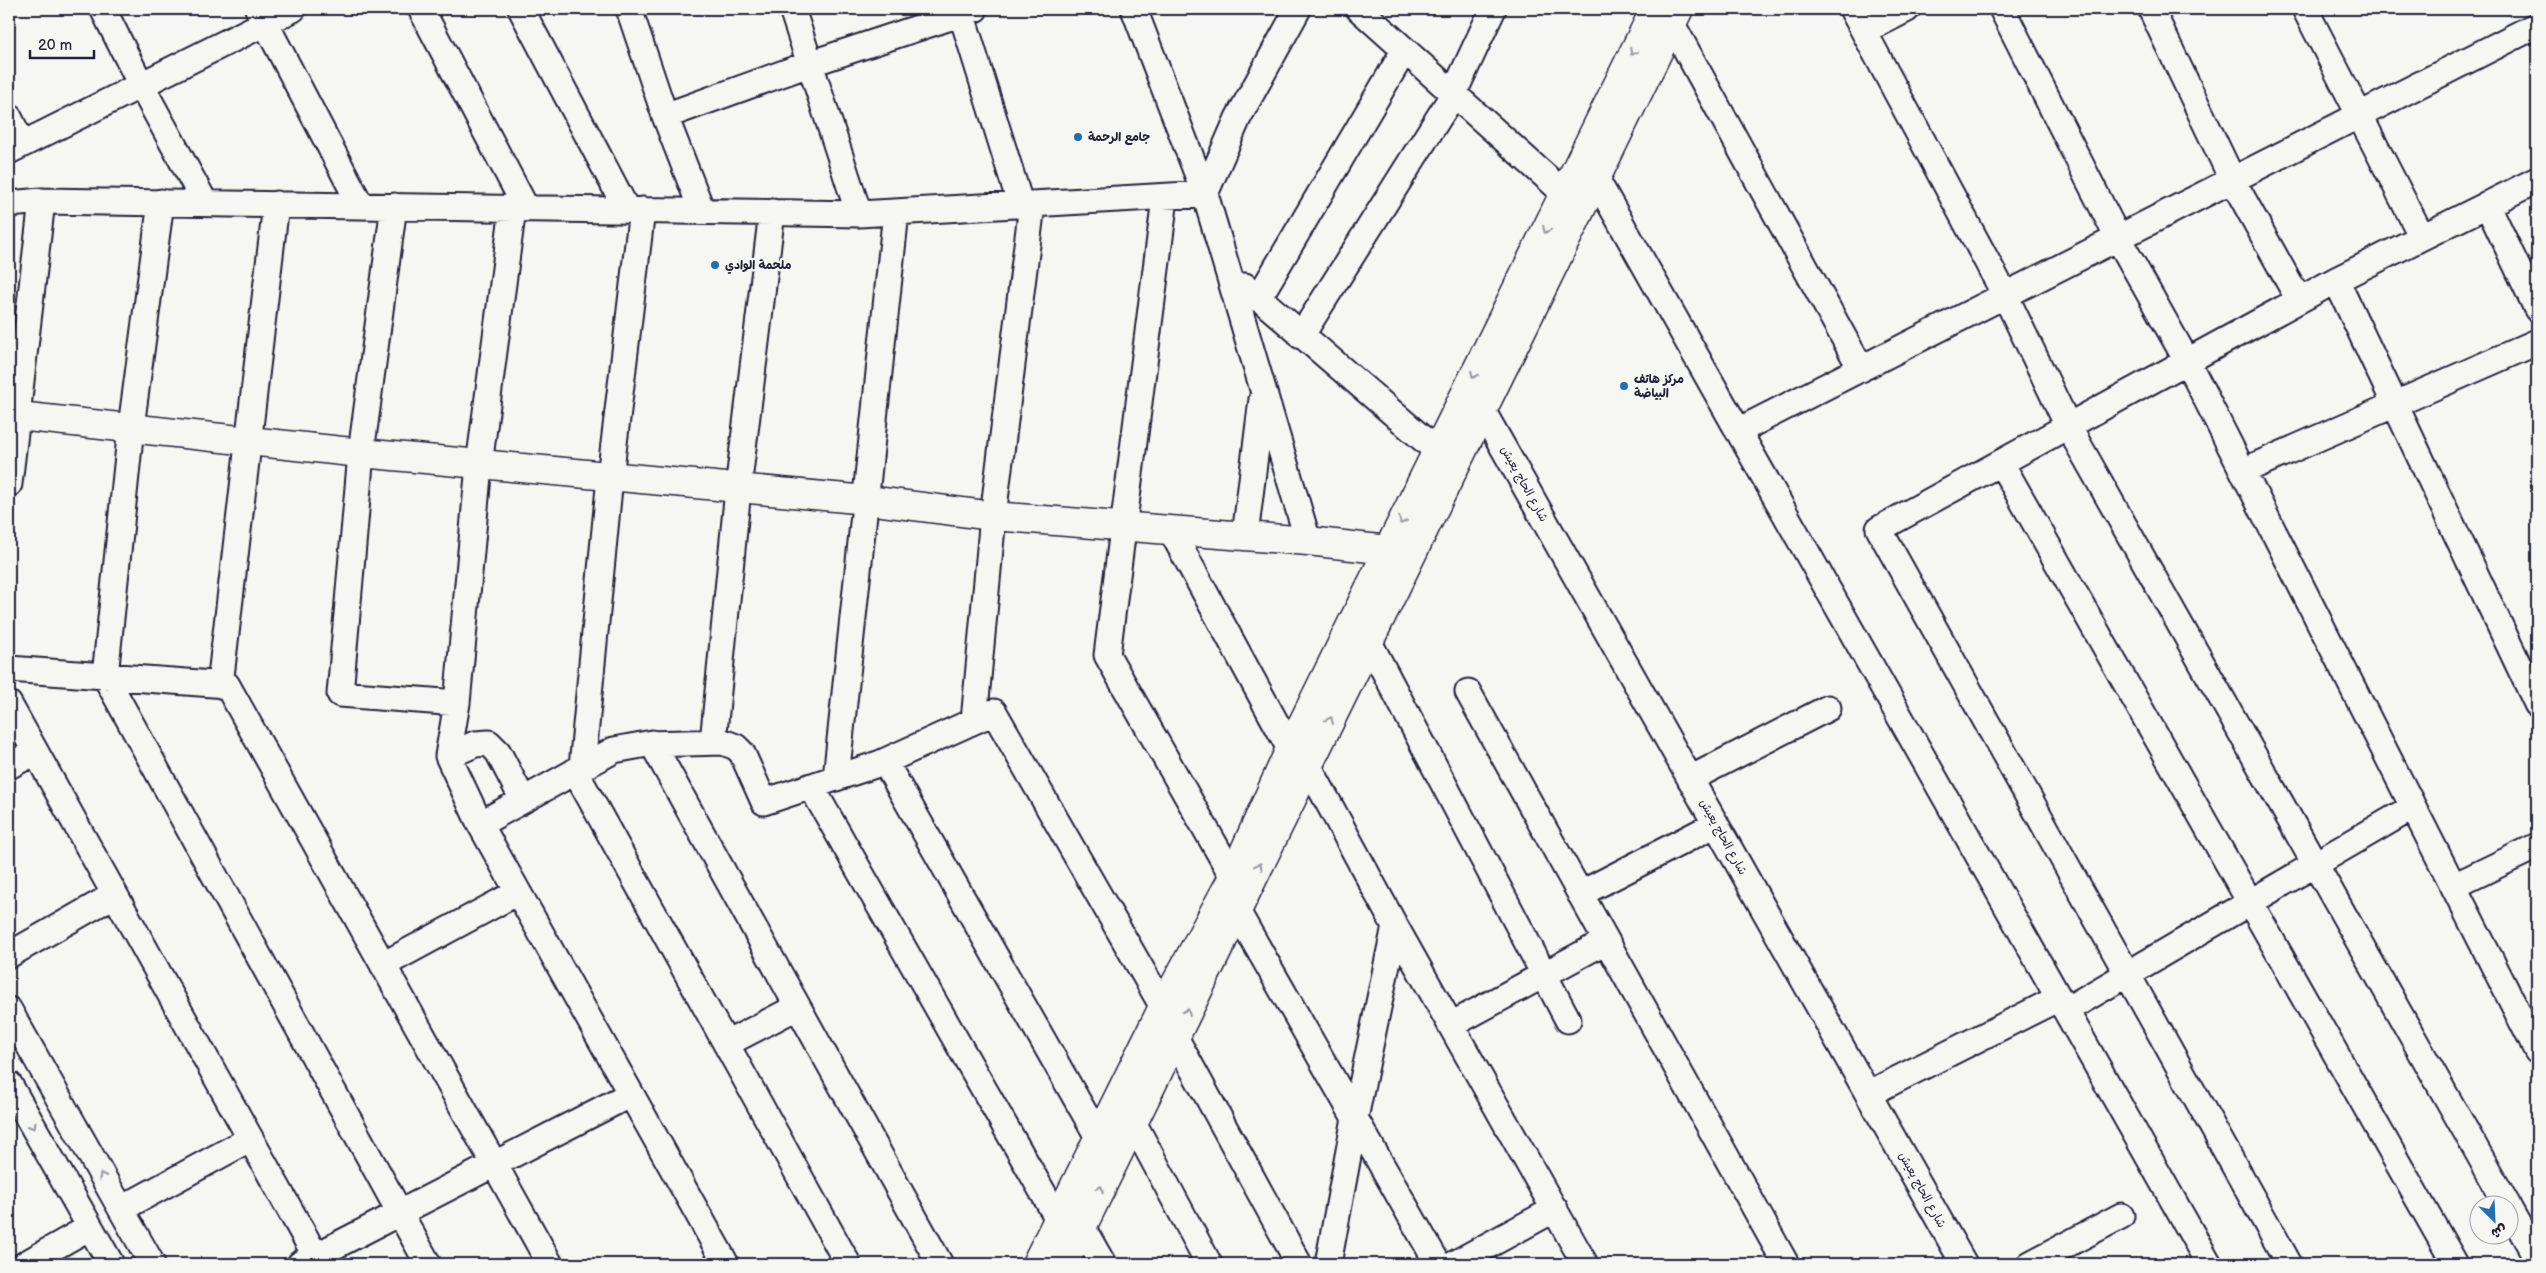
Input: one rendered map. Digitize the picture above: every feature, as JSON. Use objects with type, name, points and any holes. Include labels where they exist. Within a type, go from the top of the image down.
[{"type":"main road","points":[[1064,1264],[1070,1223],[1098,1137],[1163,1007],[1233,877],[1299,757],[1369,642],[1596,179],[1669,14]]},
{"type":"main road","points":[[1036,1264],[1070,1223],[1133,1122],[1236,911],[1299,757],[1388,550],[1564,193],[1669,14]]},
{"type":"main road","points":[[12,416],[479,465],[867,500],[993,516],[1308,541],[1388,550]]},
{"type":"street","points":[[103,9],[141,85],[205,203]]},
{"type":"street","points":[[9,117],[15,148],[141,85],[261,16],[293,9]]},
{"type":"street","points":[[421,9],[520,208],[479,465],[456,703],[448,756],[480,824],[726,1264]]},
{"type":"street","points":[[521,9],[634,210],[610,477],[579,769],[726,1044],[848,1264]]},
{"type":"street","points":[[629,9],[665,116],[702,211]]},
{"type":"street","points":[[792,9],[859,214]]},
{"type":"street","points":[[1205,194],[1238,118],[1298,9]]},
{"type":"street","points":[[1359,9],[1564,193]]},
{"type":"street","points":[[1301,336],[1453,95],[1493,9]]},
{"type":"street","points":[[1852,9],[2005,295],[2068,426],[2502,1196]]},
{"type":"street","points":[[1864,32],[1907,9]]},
{"type":"street","points":[[2002,9],[2118,238],[2187,361],[2537,1051]]},
{"type":"street","points":[[2151,9],[2233,181],[2298,300]]},
{"type":"street","points":[[2305,9],[2422,237]]},
{"type":"street","points":[[665,116],[966,10],[1026,206],[993,516],[974,721]]},
{"type":"street","points":[[1669,14],[1861,369]]},
{"type":"street","points":[[1143,15],[1205,194],[1308,541]]},
{"type":"street","points":[[261,16],[361,206]]},
{"type":"street","points":[[1738,431],[2360,117],[2537,25]]},
{"type":"street","points":[[1258,299],[1404,51]]},
{"type":"street","points":[[1596,179],[2209,1264]]},
{"type":"street","points":[[2289,1264],[1879,530],[2298,300],[2537,180]]},
{"type":"street","points":[[9,204],[42,201],[161,202],[859,214],[1165,198],[1205,194]]},
{"type":"street","points":[[1165,198],[1107,655],[1233,877]]},
{"type":"street","points":[[9,484],[12,416],[42,201]]},
{"type":"street","points":[[161,202],[131,427],[105,676],[428,1264]]},
{"type":"street","points":[[220,685],[276,204]]},
{"type":"street","points":[[2487,204],[2537,309]]},
{"type":"street","points":[[394,206],[361,453],[340,694],[456,703]]},
{"type":"street","points":[[713,742],[738,489],[772,212]]},
{"type":"street","points":[[836,778],[867,500],[896,212]]},
{"type":"street","points":[[1228,269],[1258,299],[1437,451]]},
{"type":"street","points":[[2336,280],[2537,704]]},
{"type":"street","points":[[2243,471],[2537,342]]},
{"type":"street","points":[[1245,536],[1263,389]]},
{"type":"street","name":"شارع الحاج يعيش","points":[[1482,410],[1964,1264]]},
{"type":"street","points":[[2001,463],[2455,1264]]},
{"type":"street","points":[[1171,530],[1585,1264]]},
{"type":"street","points":[[1369,642],[1568,1020]]},
{"type":"street","points":[[9,669],[227,685],[550,1264]]},
{"type":"street","points":[[1468,692],[1786,1264]]},
{"type":"street","points":[[9,704],[250,1139],[311,1262],[400,1213],[631,1094]]},
{"type":"street","points":[[1690,779],[1828,708]]},
{"type":"street","points":[[480,824],[614,750],[652,743],[723,742],[736,747],[742,753],[764,802],[885,762],[994,712],[1163,1007]]},
{"type":"street","points":[[448,756],[475,744],[489,743],[498,752],[523,800]]},
{"type":"street","points":[[652,743],[940,1264]]},
{"type":"street","points":[[9,766],[35,752]]},
{"type":"street","points":[[885,762],[1098,1137]]},
{"type":"street","points":[[811,786],[1070,1223],[1103,1264]]},
{"type":"street","points":[[1868,1094],[2127,974],[2413,807]]},
{"type":"street","points":[[1580,894],[1716,824]]},
{"type":"street","points":[[2454,886],[2537,846]]},
{"type":"street","points":[[383,965],[518,892]]},
{"type":"street","points":[[9,955],[114,895]]},
{"type":"street","points":[[1236,911],[1438,1264]]},
{"type":"street","points":[[1328,1264],[1355,1118],[1395,926]]},
{"type":"street","points":[[1451,1025],[1606,941]]},
{"type":"street","points":[[726,1044],[797,1007]]},
{"type":"street","points":[[9,1010],[152,1264]]},
{"type":"street","points":[[1175,1037],[1299,1264]]},
{"type":"street","points":[[9,1084],[111,1264]]},
{"type":"street","points":[[1133,1122],[1209,1264]]},
{"type":"street","points":[[121,1209],[250,1139]]},
{"type":"street","points":[[1454,1264],[1555,1209]]},
{"type":"street","points":[[2030,1264],[2120,1216]]},
{"type":"street","points":[[2518,1224],[2537,1258]]},
{"type":"street","points":[[25,1264],[90,1227]]},
{"type":"place","name":"جامع الرحمة","points":[[1078,137]]},
{"type":"place","name":"ملحمة الوادي","points":[[715,265]]},
{"type":"place","name":"مركز هاتف البياضة","points":[[1624,386]]}]
